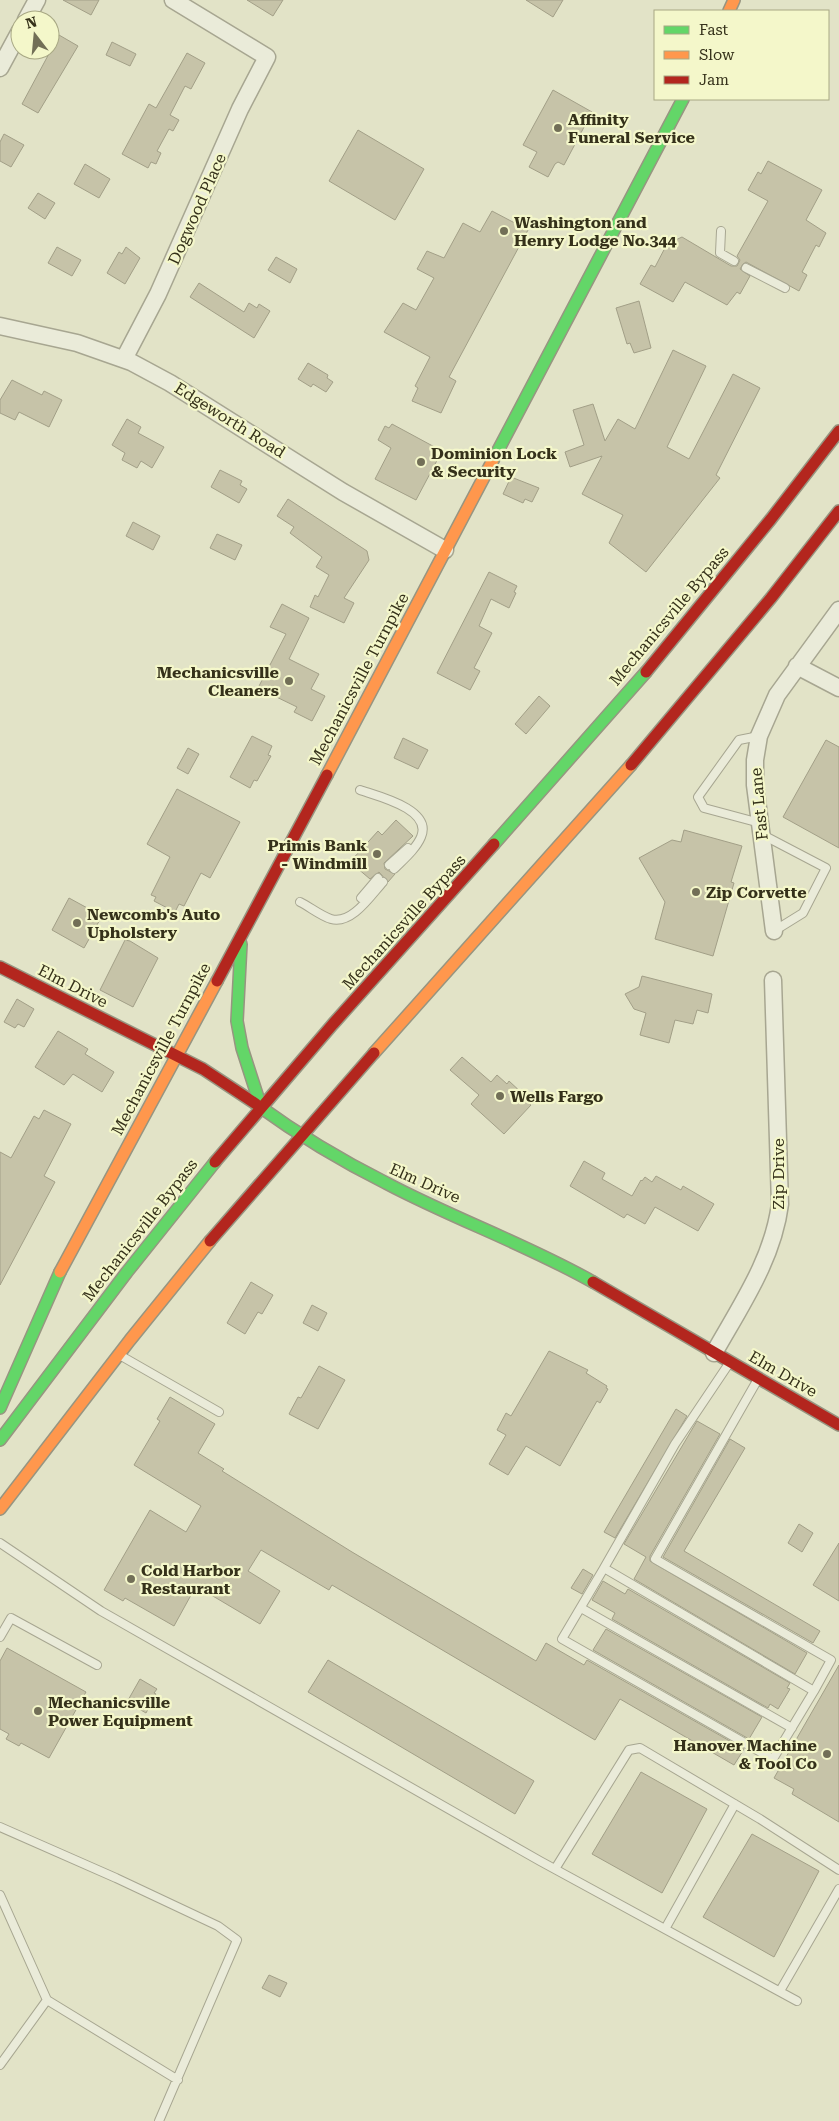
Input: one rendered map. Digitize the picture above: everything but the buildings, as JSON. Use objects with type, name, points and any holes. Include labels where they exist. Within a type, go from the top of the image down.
[{"type":"main road","name":"Mechanicsville Turnpike","points":[[0,1408],[60,1272],[242,933],[681,100]]},
{"type":"main road","name":"Mechanicsville Bypass","points":[[0,1440],[122,1276],[261,1107],[562,768],[722,580],[839,431]]},
{"type":"main road","points":[[0,1509],[208,1242],[300,1136],[619,781],[716,666],[839,511]]},
{"type":"main road","points":[[242,933],[237,1021],[242,1048],[261,1107]]},
{"type":"main road","name":"Elm Drive","points":[[0,967],[203,1069],[261,1107],[300,1136],[387,1184],[558,1262],[665,1322],[714,1353],[839,1425]]},
{"type":"street","name":"Dogwood Place","points":[[124,360],[158,294],[237,118],[267,57],[173,0]]},
{"type":"street","points":[[0,68],[10,50]]},
{"type":"street","name":"Edgeworth Road","points":[[0,326],[77,343],[124,360],[170,382],[342,492],[445,550]]},
{"type":"street","name":"Fast Lane","points":[[774,931],[755,785],[755,760],[759,736],[777,694],[839,610]]},
{"type":"street","points":[[797,666],[839,688]]},
{"type":"street","name":"Zip Drive","points":[[714,1353],[762,1266],[777,1227],[780,1204],[773,980]]},
{"type":"lane","points":[[721,231],[720,250],[734,261]]},
{"type":"lane","points":[[746,268],[785,288]]},
{"type":"lane","points":[[759,736],[739,740],[698,797],[704,808],[761,828],[826,868],[802,912],[774,931]]},
{"type":"lane","points":[[360,790],[410,810],[422,825],[422,835],[391,867]]},
{"type":"lane","points":[[300,902],[330,918],[344,919],[352,914],[380,880]]},
{"type":"lane","points":[[119,1354],[219,1412]]},
{"type":"lane","points":[[730,1362],[674,1444],[562,1640],[773,1759],[831,1660],[655,1559],[758,1378]]},
{"type":"lane","points":[[0,1543],[101,1611],[555,1869],[797,2001]]},
{"type":"lane","points":[[604,1568],[814,1690]]},
{"type":"lane","points":[[581,1608],[792,1728]]},
{"type":"lane","points":[[0,1638],[12,1618],[97,1665]]},
{"type":"lane","points":[[555,1869],[629,1750],[640,1748],[735,1804],[839,1870]]},
{"type":"lane","points":[[665,1929],[735,1804]]},
{"type":"lane","points":[[0,1827],[210,1922],[237,1940],[160,2121]]},
{"type":"lane","points":[[780,1991],[839,1889]]},
{"type":"lane","points":[[0,1895],[47,2000],[178,2080]]},
{"type":"lane","points":[[0,2065],[47,2000]]},
{"type":"traffic: fast","points":[[493,460],[682,100]]},
{"type":"traffic: fast","points":[[494,844],[646,672]]},
{"type":"traffic: fast","points":[[241,944],[237,1021],[242,1048],[261,1107]]},
{"type":"traffic: fast","points":[[256,1104],[335,1156],[369,1174],[412,1196],[568,1268],[593,1282]]},
{"type":"traffic: fast","points":[[0,1440],[127,1272],[215,1162]]},
{"type":"traffic: fast","points":[[0,1408],[60,1272]]},
{"type":"traffic: slow","points":[[729,10],[734,0]]},
{"type":"traffic: slow","points":[[327,775],[493,460]]},
{"type":"traffic: slow","points":[[374,1053],[631,765]]},
{"type":"traffic: slow","points":[[60,1272],[217,981]]},
{"type":"traffic: slow","points":[[0,1509],[130,1340],[210,1241]]},
{"type":"traffic: jam","points":[[646,672],[771,519],[839,431]]},
{"type":"traffic: jam","points":[[631,765],[771,598],[839,511]]},
{"type":"traffic: jam","points":[[217,981],[327,775]]},
{"type":"traffic: jam","points":[[215,1162],[333,1024],[494,844]]},
{"type":"traffic: jam","points":[[0,967],[203,1069],[256,1104]]},
{"type":"traffic: jam","points":[[210,1241],[374,1053]]},
{"type":"traffic: jam","points":[[593,1282],[839,1425]]},
{"type":"place","name":"Affinity Funeral Service","points":[[558,128]]},
{"type":"place","name":"Washington and Henry Lodge No.344","points":[[504,231]]},
{"type":"place","name":"Dominion Lock & Security","points":[[421,462]]},
{"type":"place","name":"Mechanicsville Cleaners","points":[[289,681]]},
{"type":"place","name":"Primis Bank - Windmill","points":[[377,854]]},
{"type":"place","name":"Zip Corvette","points":[[696,892]]},
{"type":"place","name":"Newcomb's Auto Upholstery","points":[[77,923]]},
{"type":"place","name":"Wells Fargo","points":[[500,1096]]},
{"type":"place","name":"Cold Harbor Restaurant","points":[[131,1579]]},
{"type":"place","name":"Mechanicsville Power Equipment","points":[[38,1711]]},
{"type":"place","name":"Hanover Machine & Tool Co","points":[[827,1754]]}]
